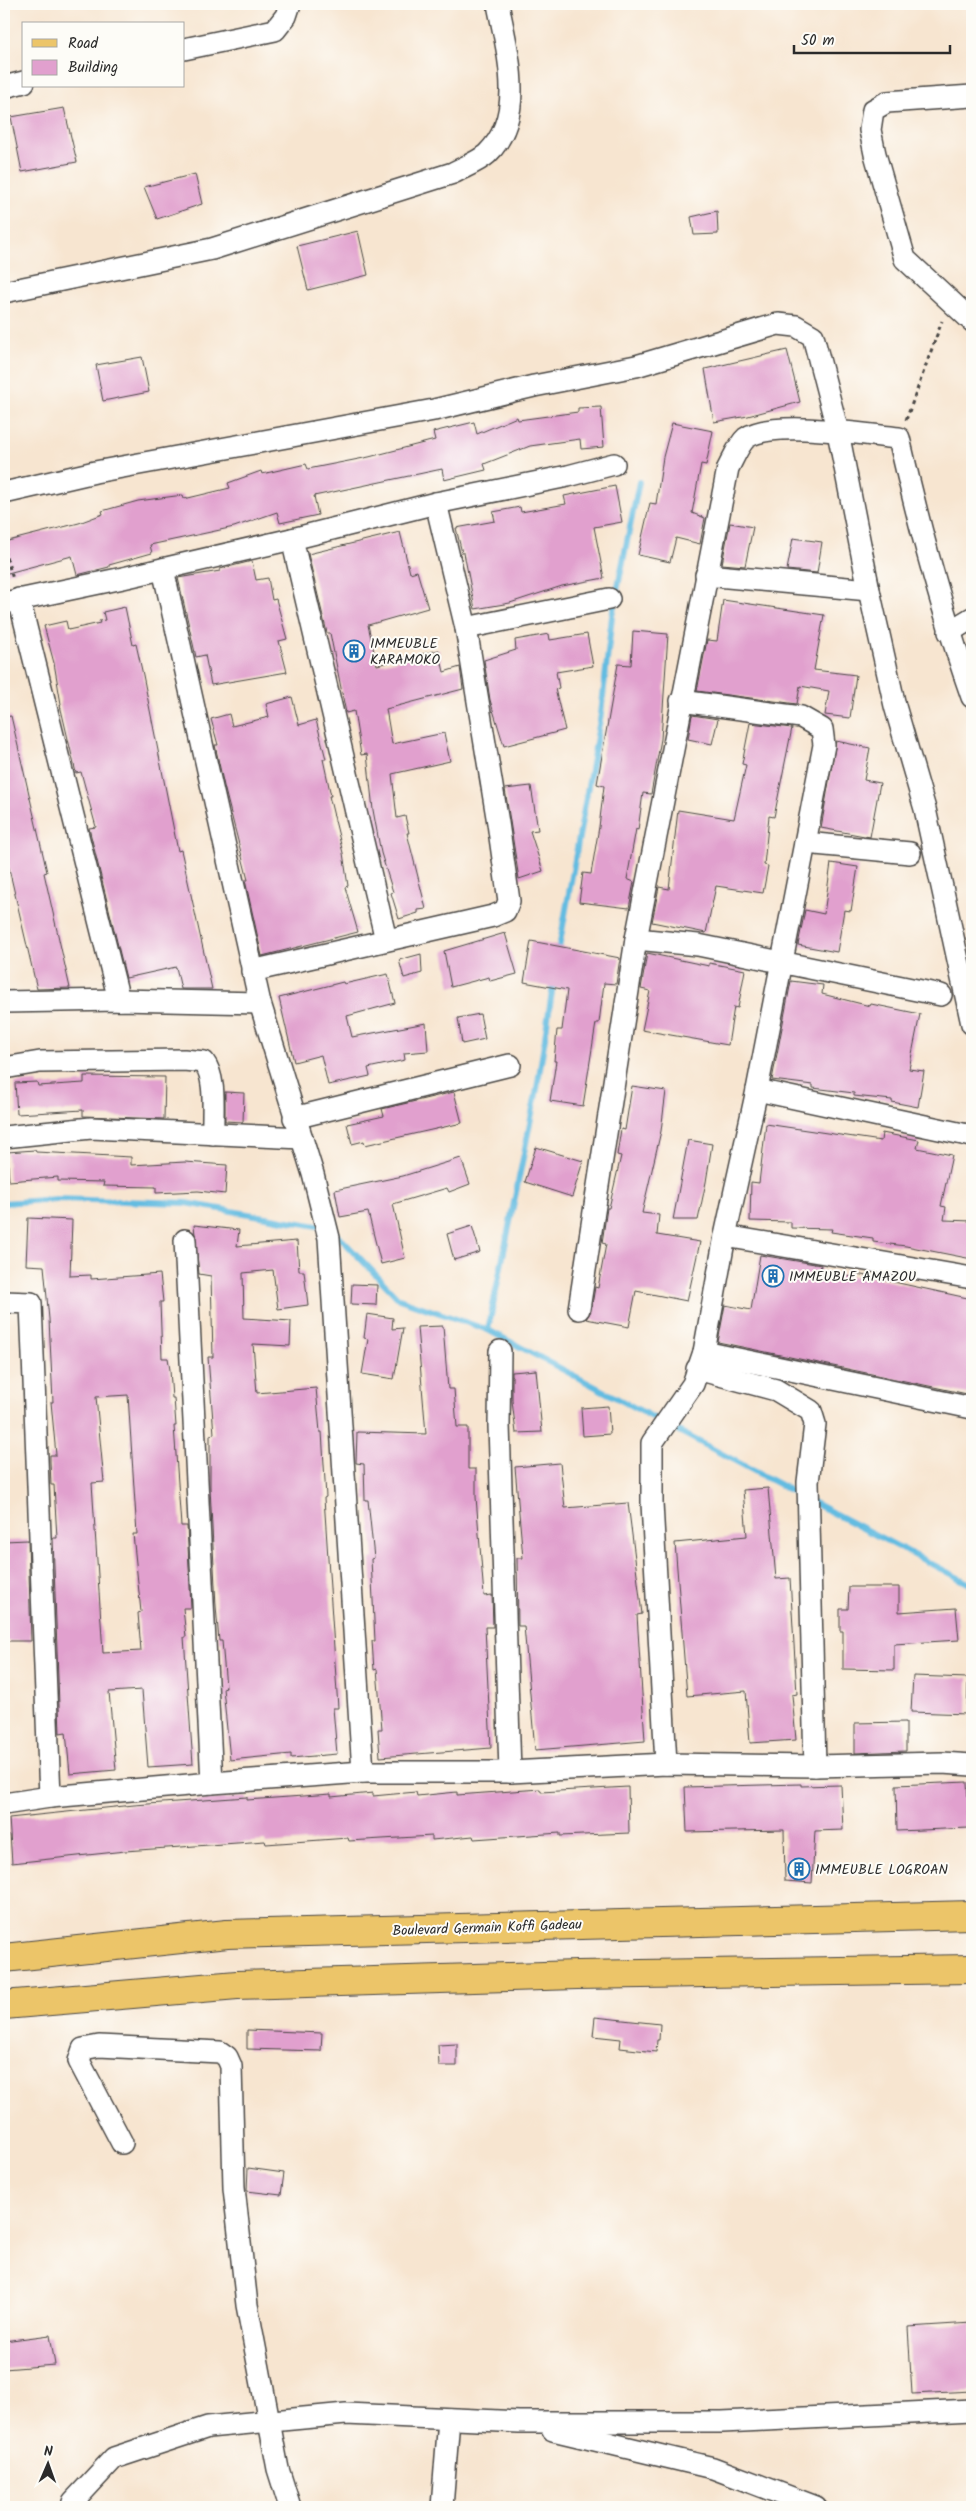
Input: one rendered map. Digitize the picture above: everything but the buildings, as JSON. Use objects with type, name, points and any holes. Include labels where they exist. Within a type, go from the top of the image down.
[{"type":"main road","name":"Boulevard Germain Koffi Gadeau","points":[[4,1958],[227,1934],[972,1915]]},
{"type":"main road","points":[[4,2005],[237,1985],[577,1975],[972,1969]]},
{"type":"street","points":[[185,49],[275,30],[286,16],[290,4]]},
{"type":"street","points":[[4,292],[212,249],[453,173],[486,155],[501,137],[512,85],[498,4]]},
{"type":"street","points":[[4,87],[22,82]]},
{"type":"street","points":[[972,96],[887,102],[873,110],[870,130],[883,185],[905,259],[972,319]]},
{"type":"street","points":[[4,493],[95,472],[434,410],[534,386],[636,366],[778,324],[796,326],[813,336],[838,432],[868,590],[895,706],[925,809],[972,1024]]},
{"type":"street","points":[[579,1309],[636,939],[681,701],[728,468],[746,438],[760,433],[789,429],[900,438],[916,510],[949,632],[972,697]]},
{"type":"street","points":[[119,1000],[11,601],[163,569],[436,503],[568,476],[614,464]]},
{"type":"street","points":[[252,971],[335,954],[386,940],[493,916],[505,911],[508,901],[498,823],[466,628],[436,503]]},
{"type":"street","points":[[292,539],[386,940]]},
{"type":"street","points":[[163,569],[252,971],[294,1118],[313,1174],[329,1238],[363,1772]]},
{"type":"street","points":[[706,575],[868,590]]},
{"type":"street","points":[[466,628],[609,599]]},
{"type":"street","points":[[949,632],[972,618]]},
{"type":"street","points":[[666,1764],[652,1504],[652,1443],[698,1368],[724,1236],[757,1090],[824,745],[822,730],[801,717],[681,701]]},
{"type":"street","points":[[805,844],[910,853]]},
{"type":"street","points":[[636,939],[698,945],[941,995]]},
{"type":"street","points":[[4,1002],[119,1000],[260,1003]]},
{"type":"street","points":[[4,1068],[40,1062],[184,1060],[204,1062],[208,1068],[211,1080],[213,1134]]},
{"type":"street","points":[[294,1118],[510,1065]]},
{"type":"street","points":[[757,1090],[972,1136]]},
{"type":"street","points":[[4,1137],[91,1128],[302,1138]]},
{"type":"street","points":[[724,1236],[972,1278]]},
{"type":"street","points":[[185,1240],[212,1783]]},
{"type":"street","points":[[4,1302],[31,1303],[50,1797]]},
{"type":"street","points":[[500,1351],[498,1425],[510,1772]]},
{"type":"street","points":[[698,1368],[972,1408]]},
{"type":"street","points":[[698,1368],[776,1390],[811,1411],[815,1424],[808,1482],[815,1766]]},
{"type":"street","points":[[4,1804],[50,1797],[363,1772],[510,1772],[666,1764],[815,1766],[942,1763],[972,1765]]},
{"type":"street","points":[[122,2143],[79,2061],[83,2049],[99,2046],[220,2052],[227,2057],[231,2066],[234,2188],[247,2305],[278,2469],[290,2507]]},
{"type":"street","points":[[72,2507],[73,2502],[114,2458],[208,2427],[346,2414],[519,2422],[722,2422],[972,2410]]},
{"type":"street","points":[[442,2507],[449,2419]]},
{"type":"street","points":[[519,2422],[713,2468],[816,2507]]},
{"type":"path","points":[[900,438],[950,301]]},
{"type":"path","points":[[4,550],[11,601]]},
{"type":"waterway","points":[[558,954],[601,714],[612,616],[639,482]]},
{"type":"waterway","points":[[488,1330],[537,1089],[554,979]]},
{"type":"waterway","points":[[4,1203],[57,1199],[186,1203],[323,1227]]},
{"type":"waterway","points":[[332,1229],[399,1299],[488,1330],[805,1498]]},
{"type":"waterway","points":[[814,1503],[972,1585]]},
{"type":"place","name":"IMMEUBLE KARAMOKO","points":[[354,651]]},
{"type":"place","name":"IMMEUBLE AMAZOU","points":[[773,1276]]},
{"type":"place","name":"IMMEUBLE LOGROAN","points":[[799,1869]]}]
